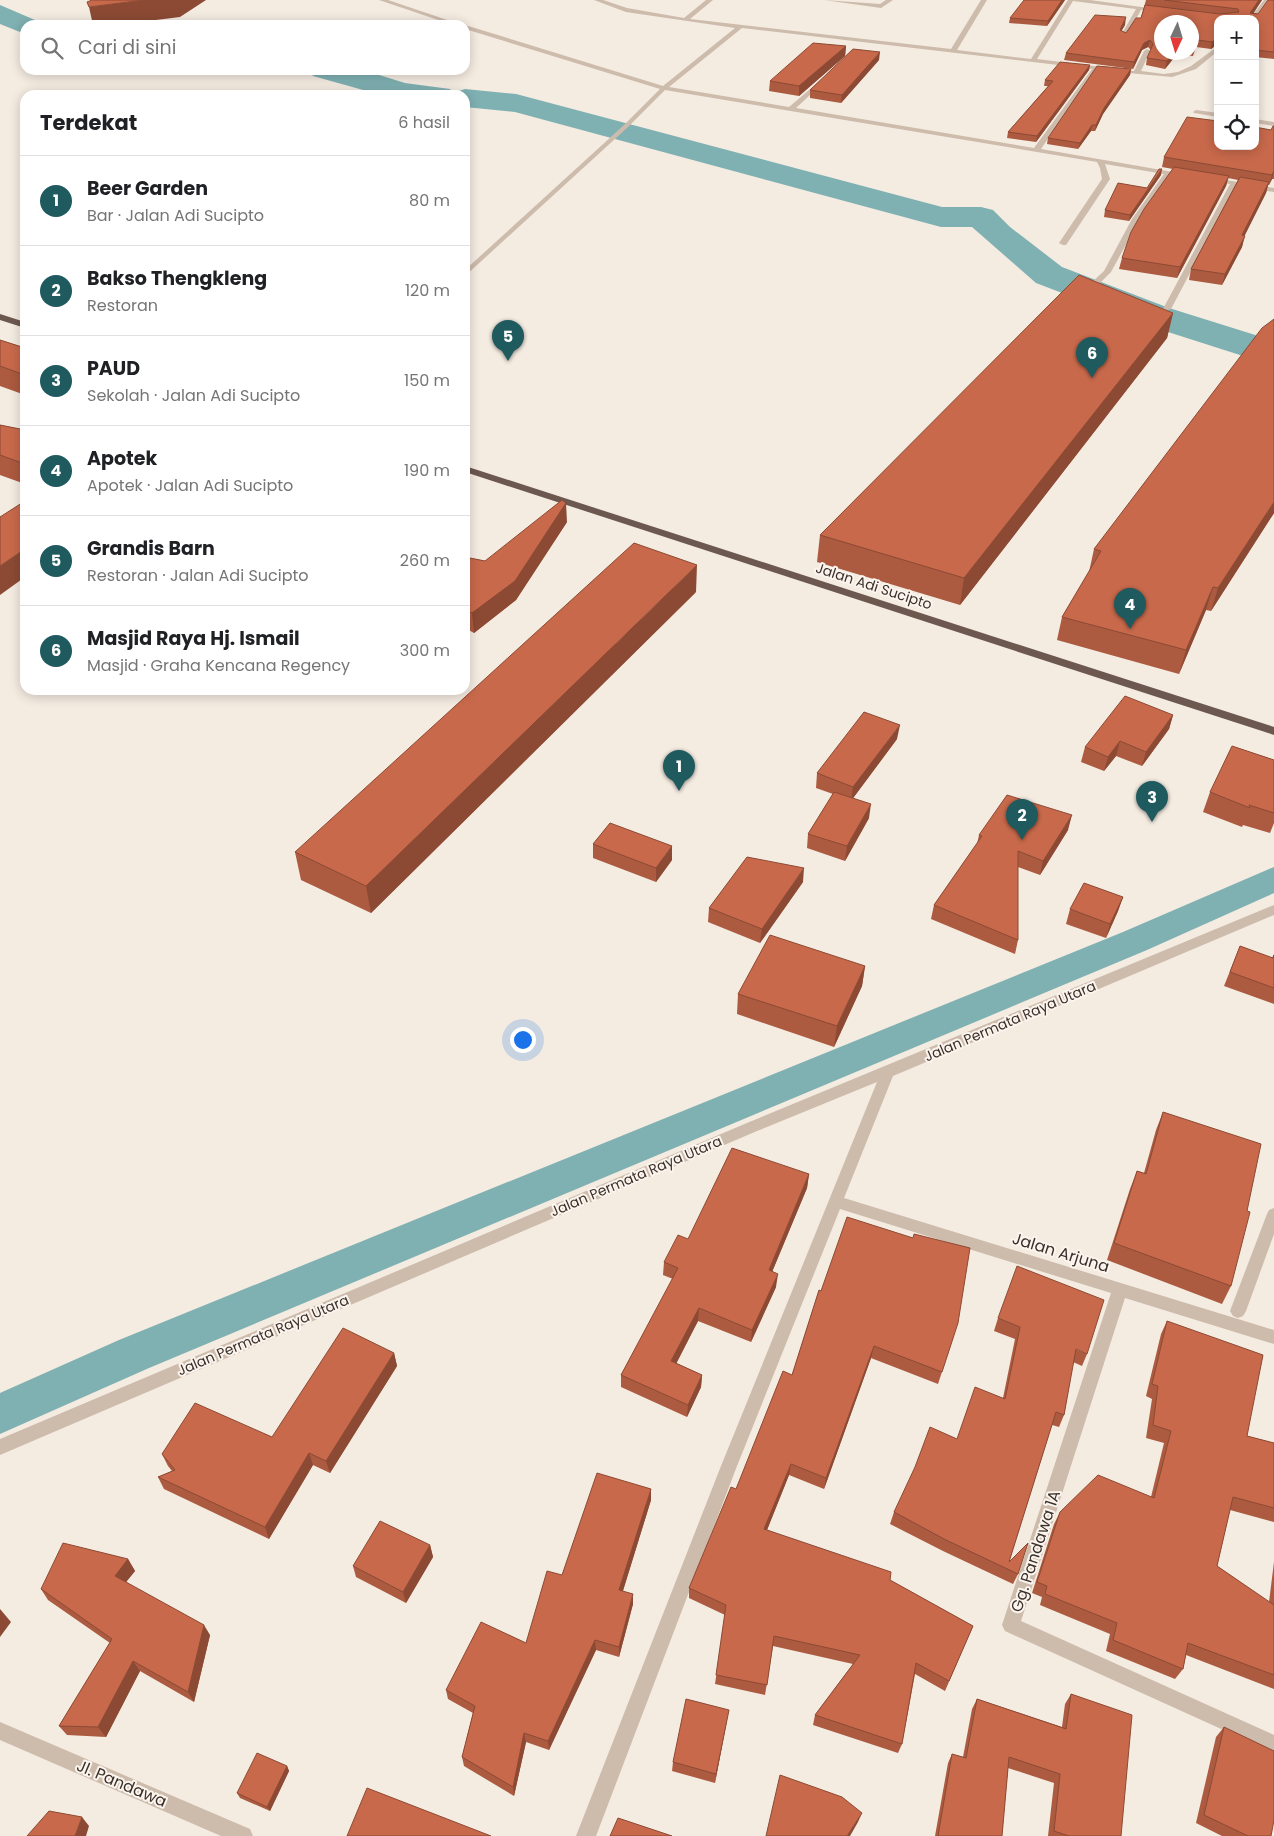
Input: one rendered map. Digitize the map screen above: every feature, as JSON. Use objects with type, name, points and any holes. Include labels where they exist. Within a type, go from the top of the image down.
[{"type":"highway","points":[[0,318],[20,324]]},
{"type":"highway","name":"Jalan Adi Sucipto","points":[[470,471],[1274,731]]},
{"type":"street","points":[[382,0],[444,20]]},
{"type":"street","points":[[598,0],[635,12],[685,20],[1034,59],[1164,76],[1182,74],[1214,51]]},
{"type":"street","points":[[685,20],[710,0]]},
{"type":"street","points":[[827,0],[881,6],[890,0]]},
{"type":"street","points":[[954,50],[984,0]]},
{"type":"street","points":[[1034,59],[1073,0],[1130,3],[1139,8],[1168,11]]},
{"type":"street","points":[[1256,15],[1267,0]]},
{"type":"street","points":[[1123,37],[1139,8]]},
{"type":"street","points":[[470,269],[618,134],[664,88],[741,26]]},
{"type":"street","points":[[470,29],[664,88],[1197,177]]},
{"type":"street","points":[[1137,72],[1147,51]]},
{"type":"street","points":[[1037,149],[1094,71]]},
{"type":"street","points":[[791,109],[829,75]]},
{"type":"street","points":[[1196,112],[1214,114]]},
{"type":"street","points":[[1259,122],[1274,124]]},
{"type":"street","points":[[1063,243],[1106,179],[1104,168],[1099,160]]},
{"type":"street","points":[[1094,284],[1107,272],[1136,219],[1169,172]]},
{"type":"street","points":[[1206,178],[1274,190]]},
{"type":"street","points":[[1167,309],[1234,183]]},
{"type":"street","name":"Jalan Permata Raya Utara","points":[[0,1448],[752,1126],[888,1072],[1274,910]]},
{"type":"street","points":[[586,1836],[729,1466],[888,1072]]},
{"type":"street","name":"Jalan Arjuna","points":[[837,1202],[1274,1337]]},
{"type":"street","points":[[1238,1311],[1274,1214]]},
{"type":"street","name":"Gg. Pandawa 1A","points":[[1120,1288],[1011,1625],[1274,1744]]},
{"type":"street","name":"Jl. Pandawa","points":[[2,1735],[243,1836]]},
{"type":"building","points":[[92,0],[144,0],[89,7],[87,2]]},
{"type":"building","points":[[1024,0],[1062,0],[1048,21],[1010,18]]},
{"type":"building","points":[[1164,0],[1259,0],[1250,13],[1258,14],[1268,0],[1274,0],[1274,52],[1259,50],[1259,15],[1214,15],[1214,41],[1212,42],[1199,40],[1199,15],[1154,15],[1154,59],[1147,58],[1153,44],[1150,40],[1144,43],[1134,62],[1066,53],[1095,15],[1126,17],[1120,30],[1126,33],[1136,18],[1141,18],[1145,5],[1220,14],[1239,12],[1238,9]]},
{"type":"building","points":[[813,43],[846,46],[799,86],[770,81]]},
{"type":"building","points":[[853,49],[880,52],[842,95],[810,90]]},
{"type":"building","points":[[1060,62],[1090,65],[1037,136],[1008,132],[1053,81],[1045,80]]},
{"type":"building","points":[[1097,66],[1131,69],[1104,108],[1096,125],[1092,125],[1080,143],[1048,138]]},
{"type":"building","points":[[1187,117],[1214,120],[1214,150],[1259,150],[1259,128],[1271,130],[1274,126],[1274,171],[1272,175],[1164,157]]},
{"type":"building","points":[[1174,167],[1229,176],[1180,267],[1122,258],[1131,232],[1144,209]]},
{"type":"building","points":[[1159,169],[1162,169],[1130,215],[1105,210],[1118,183],[1147,188]]},
{"type":"building","points":[[1240,177],[1269,182],[1242,235],[1245,236],[1225,274],[1191,269]]},
{"type":"building","points":[[1079,275],[1173,313],[964,578],[820,535]]},
{"type":"building","points":[[1274,319],[1274,502],[1218,588],[1213,587],[1186,650],[1062,617],[1101,551],[1094,549],[1262,328]]},
{"type":"building","points":[[0,340],[20,346],[20,373],[0,366]]},
{"type":"building","points":[[0,425],[20,429],[20,462],[0,455]]},
{"type":"building","points":[[562,500],[566,503],[515,581],[472,613],[470,612],[470,558],[485,561]]},
{"type":"building","points":[[20,504],[20,552],[0,566],[0,517]]},
{"type":"building","points":[[634,543],[697,565],[366,886],[295,852],[467,695],[470,695],[470,692]]},
{"type":"building","points":[[1125,696],[1173,715],[1146,752],[1120,741],[1108,757],[1085,747]]},
{"type":"building","points":[[864,712],[900,725],[853,787],[817,773]]},
{"type":"building","points":[[1232,746],[1274,760],[1274,813],[1249,805],[1250,808],[1210,792]]},
{"type":"building","points":[[834,792],[871,804],[847,846],[808,834]]},
{"type":"building","points":[[1007,795],[1072,815],[1043,861],[1018,851],[1018,940],[934,905],[982,836],[979,835]]},
{"type":"building","points":[[610,823],[672,846],[656,868],[593,844]]},
{"type":"building","points":[[747,857],[804,868],[762,929],[709,908]]},
{"type":"building","points":[[1084,883],[1123,897],[1110,924],[1070,909]]},
{"type":"building","points":[[770,935],[865,966],[837,1026],[738,994]]},
{"type":"building","points":[[1240,946],[1273,958],[1274,955],[1274,988],[1230,972]]},
{"type":"building","points":[[1163,1112],[1261,1144],[1247,1211],[1250,1212],[1231,1286],[1114,1243],[1137,1171],[1146,1174]]},
{"type":"building","points":[[732,1148],[809,1174],[769,1270],[778,1274],[752,1330],[699,1308],[671,1361],[702,1375],[688,1405],[621,1375],[678,1268],[664,1262],[678,1235],[688,1239]]},
{"type":"building","points":[[847,1217],[913,1238],[914,1234],[970,1248],[958,1323],[942,1372],[874,1346],[826,1478],[791,1464],[764,1529],[891,1572],[890,1580],[973,1626],[949,1681],[916,1663],[902,1744],[815,1715],[860,1655],[774,1636],[767,1685],[716,1675],[726,1605],[689,1588],[731,1487],[736,1489],[783,1371],[792,1375],[819,1290],[821,1291]]},
{"type":"building","points":[[1017,1266],[1104,1300],[1087,1354],[1076,1349],[1064,1415],[1056,1412],[1009,1562],[1028,1543],[1018,1574],[946,1540],[894,1512],[915,1467],[930,1427],[957,1439],[975,1387],[1005,1399],[1020,1327],[998,1318]]},
{"type":"building","points":[[1167,1321],[1263,1355],[1247,1436],[1274,1443],[1274,1508],[1233,1497],[1217,1566],[1274,1605],[1274,1675],[1188,1643],[1183,1669],[1113,1640],[1117,1623],[1045,1594],[1047,1586],[1037,1582],[1060,1512],[1098,1475],[1154,1498],[1171,1431],[1153,1425],[1158,1386],[1152,1384]]},
{"type":"building","points":[[343,1328],[394,1353],[326,1461],[309,1453],[265,1527],[158,1477],[175,1470],[162,1454],[195,1403],[272,1437]]},
{"type":"building","points":[[597,1473],[651,1489],[619,1590],[633,1594],[619,1647],[595,1640],[548,1741],[524,1733],[513,1787],[462,1757],[475,1706],[446,1690],[481,1622],[526,1643],[547,1571],[562,1575]]},
{"type":"building","points":[[380,1521],[430,1545],[403,1592],[353,1566]]},
{"type":"building","points":[[63,1543],[128,1559],[115,1576],[204,1625],[188,1692],[133,1661],[98,1727],[59,1726],[112,1639],[41,1589]]},
{"type":"building","points":[[1071,1694],[1132,1715],[1121,1836],[1069,1836],[1054,1831],[1060,1774],[1009,1757],[1002,1836],[938,1836],[952,1754],[966,1758],[977,1699],[1066,1729]]},
{"type":"building","points":[[686,1699],[729,1710],[716,1774],[673,1762]]},
{"type":"building","points":[[1224,1727],[1274,1751],[1274,1820],[1271,1836],[1248,1836],[1204,1815]]},
{"type":"building","points":[[257,1753],[287,1766],[267,1807],[237,1793]]},
{"type":"building","points":[[780,1775],[842,1797],[862,1813],[847,1836],[766,1836]]},
{"type":"building","points":[[367,1788],[491,1836],[347,1836]]},
{"type":"building","points":[[49,1811],[82,1817],[75,1836],[27,1836]]},
{"type":"building","points":[[618,1818],[672,1836],[610,1836]]},
{"type":"waterway","points":[[0,13],[20,23]]},
{"type":"waterway","points":[[346,75],[396,90]]},
{"type":"waterway","points":[[470,98],[516,103],[941,217],[981,217],[998,234],[1049,275],[1156,316],[1274,354]]},
{"type":"waterway","points":[[0,1414],[134,1354],[1135,941],[1274,879]]},
{"type":"place","name":"Grandis Barn","points":[[508,361]]},
{"type":"place","name":"Masjid Raya Hj. Ismail","points":[[1092,378]]},
{"type":"place","name":"Apotek","points":[[1130,629]]},
{"type":"place","name":"Beer Garden","points":[[679,791]]},
{"type":"place","name":"PAUD","points":[[1152,822]]},
{"type":"place","name":"Bakso Thengkleng","points":[[1022,840]]}]
